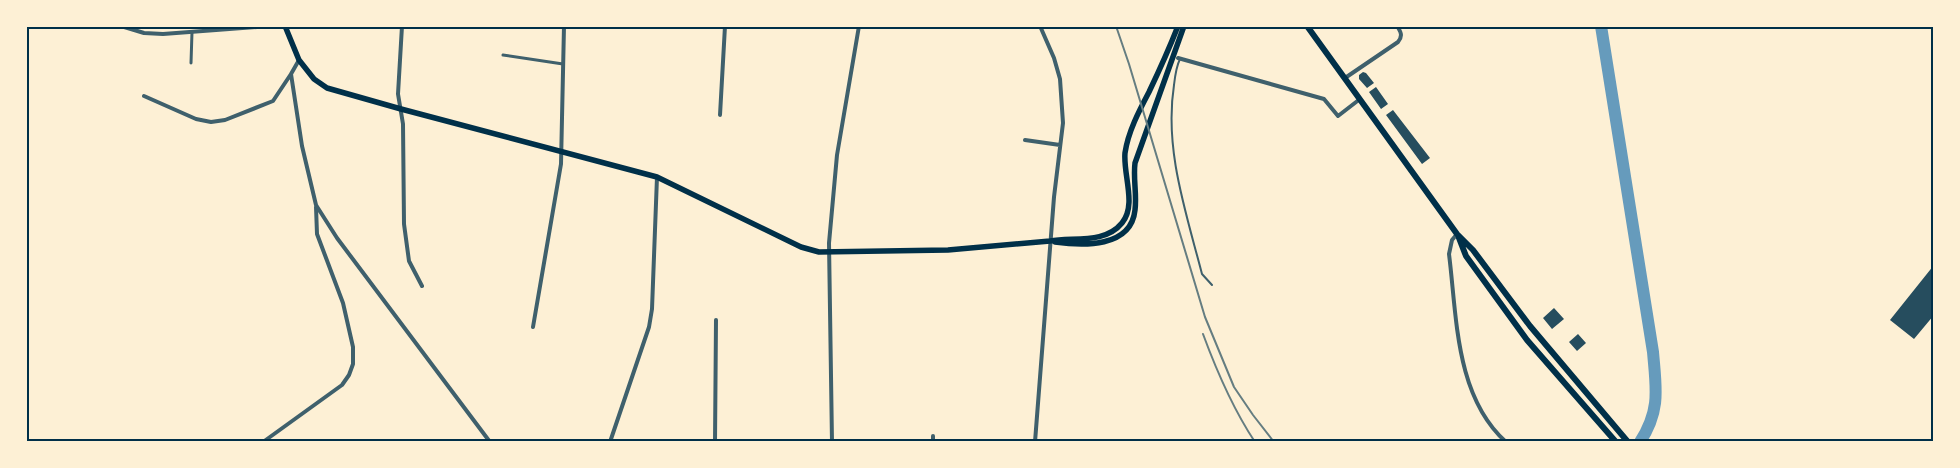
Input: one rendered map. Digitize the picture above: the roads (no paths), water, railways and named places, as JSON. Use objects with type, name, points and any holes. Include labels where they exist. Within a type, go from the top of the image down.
[{"type":"main road","points":[[285,26],[299,60],[314,79],[327,88],[400,110],[657,177],[674,183],[801,247],[819,252],[948,250],[1107,235],[1118,227],[1127,215],[1129,207],[1125,166],[1126,152],[1135,121],[1165,59],[1178,26]]},
{"type":"main road","points":[[1050,241],[1067,244],[1100,243],[1118,236],[1131,221],[1135,212],[1135,163],[1184,26]]},
{"type":"main road","points":[[1306,26],[1457,234],[1473,250],[1511,303],[1628,442]]},
{"type":"main road","points":[[1457,234],[1466,256],[1508,315],[1616,442]]},
{"type":"street","points":[[121,26],[144,33],[163,34],[270,26]]},
{"type":"street","points":[[402,26],[398,94],[403,124],[404,224],[409,260],[422,286]]},
{"type":"street","points":[[533,327],[562,151],[564,26]]},
{"type":"street","points":[[720,115],[726,26]]},
{"type":"street","points":[[832,442],[829,252],[837,155],[859,26]]},
{"type":"street","points":[[1035,442],[1050,241],[1063,123],[1060,78],[1054,58],[1040,26]]},
{"type":"street","points":[[1345,78],[1398,42],[1401,38],[1401,32],[1397,26]]},
{"type":"street","points":[[191,63],[192,32]]},
{"type":"street","points":[[503,56],[564,64]]},
{"type":"street","points":[[1179,58],[1324,99],[1338,116],[1360,99]]},
{"type":"street","points":[[144,96],[196,119],[211,122],[225,120],[273,101],[299,60]]},
{"type":"street","points":[[263,442],[342,386],[353,364],[350,328],[343,303],[317,234],[316,205],[302,146],[291,74]]},
{"type":"street","points":[[1025,140],[1060,145]]},
{"type":"street","points":[[610,442],[649,327],[652,309],[657,177]]},
{"type":"street","points":[[316,205],[343,246],[490,442]]},
{"type":"street","points":[[1457,234],[1452,240],[1449,254],[1461,355],[1468,382],[1482,414],[1494,431],[1506,442]]},
{"type":"street","points":[[715,442],[716,320]]},
{"type":"street","points":[[933,436],[933,442]]},
{"type":"lane","points":[[1179,58],[1171,100],[1172,142],[1176,174],[1202,274],[1212,285]]},
{"type":"waterway","points":[[1601,26],[1653,352],[1656,388],[1654,409],[1647,430],[1640,442]]},
{"type":"railway","points":[[1116,26],[1205,317],[1234,387],[1274,442]]},
{"type":"railway","points":[[1203,334],[1226,390],[1255,442]]}]
